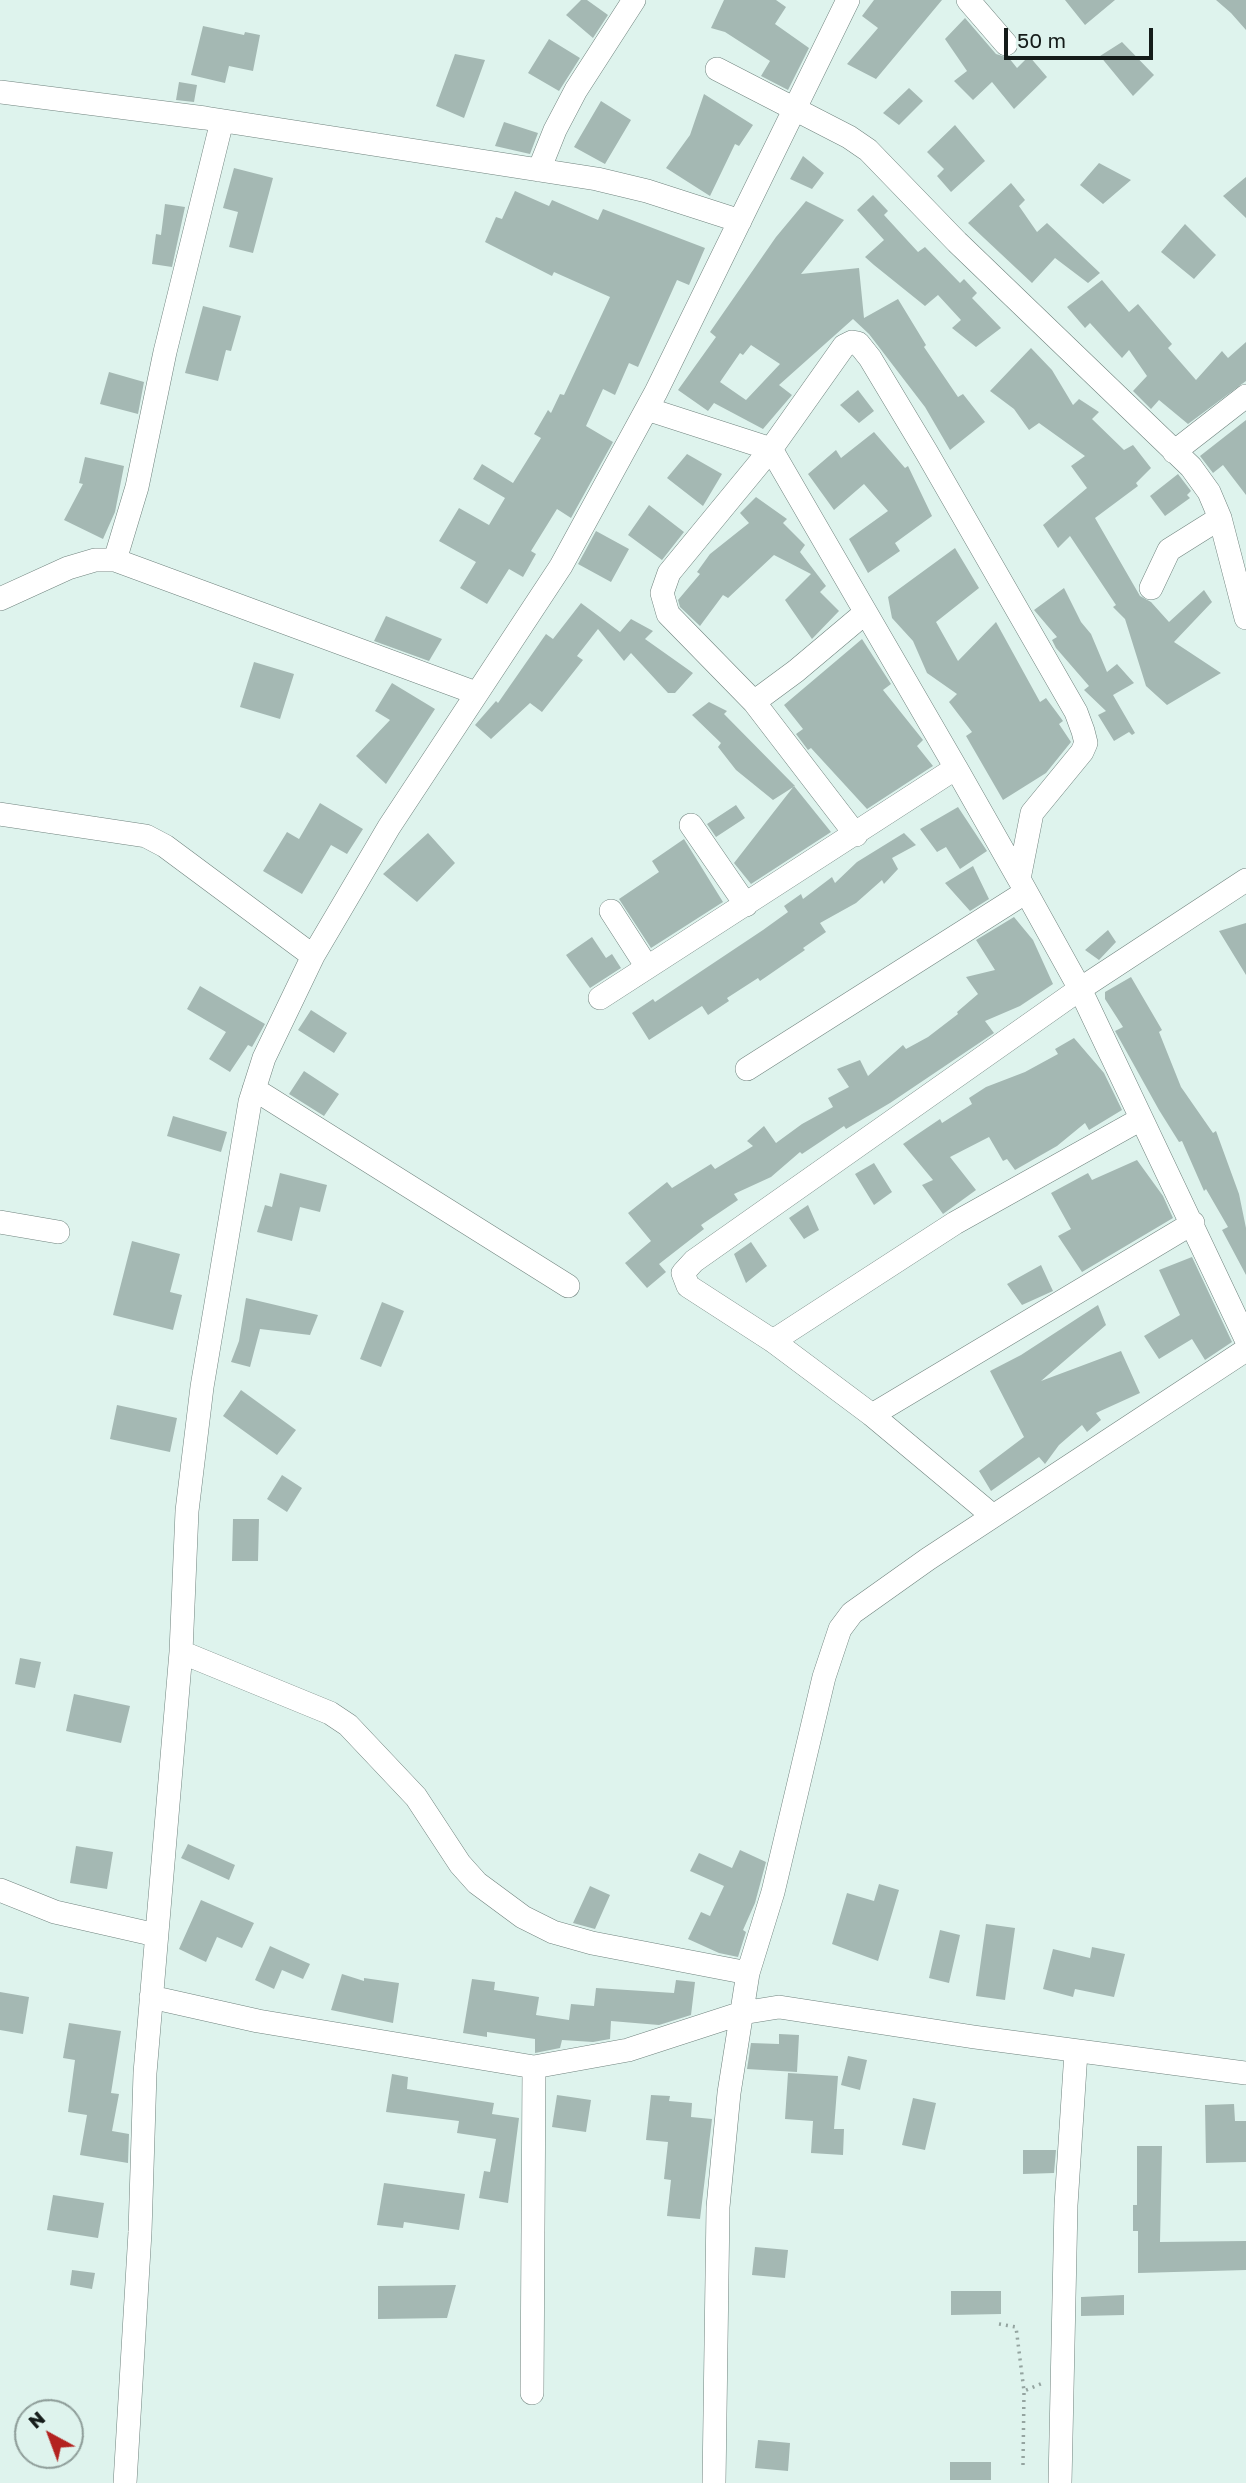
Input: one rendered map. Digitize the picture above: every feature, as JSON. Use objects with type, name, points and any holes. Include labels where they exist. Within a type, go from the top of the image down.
[{"type":"street","points":[[539,170],[555,130],[576,90],[634,0]]},
{"type":"street","points":[[125,2483],[151,1997],[181,1652],[187,1511],[200,1401],[236,1166],[254,1089],[264,1058],[313,956],[389,827],[561,566],[647,409],[796,112],[848,0]]},
{"type":"street","points":[[968,0],[1006,44]]},
{"type":"street","points":[[717,69],[796,112],[849,136],[885,166],[957,242],[1201,480],[1220,518],[1246,618]]},
{"type":"street","points":[[0,92],[222,121],[539,170],[647,191],[740,221]]},
{"type":"street","points":[[115,560],[137,487],[156,391],[222,121]]},
{"type":"street","points":[[747,1069],[1022,885],[1032,813],[1082,752],[1086,743],[1076,712],[927,453],[870,358],[858,343],[844,346],[771,449],[669,573],[662,593],[668,614],[754,702],[856,835]]},
{"type":"street","points":[[1174,452],[1246,396]]},
{"type":"street","points":[[647,409],[771,449],[956,768],[1080,989],[1246,1339]]},
{"type":"street","points":[[1151,588],[1169,550],[1220,518]]},
{"type":"street","points":[[0,599],[68,568],[95,560],[115,560],[217,595],[476,693]]},
{"type":"street","points":[[754,702],[865,613]]},
{"type":"street","points":[[600,998],[956,768]]},
{"type":"street","points":[[0,814],[146,836],[313,956]]},
{"type":"street","points":[[691,824],[746,905]]},
{"type":"street","points":[[993,1516],[872,1415],[773,1340],[688,1286],[683,1273],[694,1261],[1080,989],[1246,880]]},
{"type":"street","points":[[611,911],[647,967]]},
{"type":"street","points":[[254,1089],[568,1286]]},
{"type":"street","points":[[773,1340],[956,1223],[1141,1119]]},
{"type":"street","points":[[0,1222],[58,1232]]},
{"type":"street","points":[[872,1415],[1193,1223]]},
{"type":"street","points":[[714,2483],[714,2317],[722,2148],[748,1973],[773,1892],[824,1677],[840,1629],[852,1613],[870,1599],[1246,1350]]},
{"type":"street","points":[[181,1652],[301,1700],[330,1713],[348,1725],[416,1797],[460,1864],[477,1882],[523,1917],[553,1931],[592,1942],[748,1973]]},
{"type":"street","points":[[0,1890],[55,1912],[156,1935]]},
{"type":"street","points":[[151,1997],[272,2024],[534,2067],[628,2050],[742,2013],[779,2007],[1076,2052],[1246,2073]]},
{"type":"street","points":[[1060,2483],[1066,2205],[1076,2052]]},
{"type":"street","points":[[532,2393],[534,2067]]},
{"type":"path","points":[[999,2324],[1016,2327],[1024,2391],[1023,2465]]},
{"type":"path","points":[[1024,2391],[1061,2376]]},
{"type":"building","points":[[581,0],[587,0],[608,15],[593,38],[566,15]]},
{"type":"building","points":[[724,0],[776,0],[786,7],[775,24],[809,48],[788,90],[761,76],[770,61],[725,32],[711,28]]},
{"type":"building","points":[[874,0],[942,0],[876,79],[847,64],[878,28],[862,16]]},
{"type":"building","points":[[1065,0],[1115,0],[1085,25]]},
{"type":"building","points":[[1216,0],[1246,0],[1246,30],[1231,13]]},
{"type":"building","points":[[965,18],[996,54],[1009,58],[1017,68],[1029,56],[1047,77],[1014,109],[992,82],[973,100],[954,81],[967,71],[945,39]]},
{"type":"building","points":[[203,26],[244,35],[245,32],[260,35],[253,71],[229,66],[225,83],[191,75]]},
{"type":"building","points":[[549,39],[580,58],[559,91],[528,73]]},
{"type":"building","points":[[1122,42],[1154,75],[1133,96],[1100,56]]},
{"type":"building","points":[[455,54],[485,60],[464,118],[436,106]]},
{"type":"building","points":[[179,82],[197,85],[194,102],[176,100]]},
{"type":"building","points":[[909,88],[923,101],[899,125],[883,113]]},
{"type":"building","points":[[704,94],[753,125],[739,146],[735,144],[710,196],[666,168],[690,135]]},
{"type":"building","points":[[601,101],[631,120],[605,164],[574,147]]},
{"type":"building","points":[[504,122],[538,133],[530,154],[495,146]]},
{"type":"building","points":[[955,125],[985,161],[951,192],[937,176],[944,169],[927,152]]},
{"type":"building","points":[[803,156],[824,173],[812,189],[790,179]]},
{"type":"building","points":[[1099,163],[1131,180],[1103,204],[1080,185]]},
{"type":"building","points":[[234,168],[273,178],[253,253],[229,247],[238,212],[223,208]]},
{"type":"building","points":[[1246,177],[1246,218],[1223,196]]},
{"type":"building","points":[[1011,183],[1025,200],[1019,206],[1037,232],[1047,223],[1100,273],[1088,283],[1055,258],[1032,283],[968,223]]},
{"type":"building","points":[[515,191],[549,206],[552,200],[598,220],[603,209],[705,248],[689,285],[677,280],[638,367],[629,363],[615,395],[603,389],[586,426],[613,442],[571,518],[557,509],[531,551],[536,554],[523,577],[509,569],[487,604],[460,588],[476,562],[439,541],[459,508],[489,525],[505,498],[473,479],[482,464],[513,483],[541,438],[534,434],[548,410],[551,413],[560,394],[564,395],[610,297],[554,272],[552,276],[485,242],[496,217],[502,219]]},
{"type":"building","points":[[873,195],[888,211],[884,215],[918,252],[925,247],[960,283],[964,279],[977,293],[972,298],[1001,328],[976,347],[952,328],[961,320],[938,295],[925,306],[865,257],[884,240],[857,210]]},
{"type":"building","points":[[806,201],[844,220],[801,274],[859,268],[864,318],[898,299],[926,345],[924,347],[958,397],[963,394],[985,422],[950,450],[925,407],[869,334],[853,319],[779,385],[792,395],[763,429],[714,403],[708,411],[678,390],[716,337],[710,332],[776,237]],"holes":[[[751,345],[780,364],[746,400],[720,382],[740,353],[743,355]]]},
{"type":"building","points":[[165,204],[185,207],[172,267],[152,264],[156,234],[161,235]]},
{"type":"building","points":[[1185,224],[1216,255],[1194,279],[1161,252]]},
{"type":"building","points":[[1102,280],[1129,312],[1138,304],[1172,344],[1168,348],[1196,380],[1222,351],[1228,358],[1246,342],[1246,381],[1188,424],[1159,400],[1151,409],[1133,391],[1147,376],[1129,350],[1122,358],[1090,323],[1085,328],[1067,307]]},
{"type":"building","points":[[203,306],[241,316],[231,351],[226,350],[218,381],[185,373]]},
{"type":"building","points":[[1031,348],[1052,370],[1073,405],[1079,399],[1099,412],[1092,419],[1124,450],[1133,445],[1151,468],[1136,483],[1138,486],[1095,518],[1140,596],[1151,602],[1169,622],[1204,590],[1212,602],[1174,642],[1221,673],[1167,705],[1146,686],[1125,619],[1113,607],[1116,605],[1070,536],[1058,548],[1043,525],[1087,488],[1071,466],[1085,456],[1039,423],[1029,430],[1014,409],[990,391]]},
{"type":"building","points":[[109,372],[144,382],[138,414],[100,404]]},
{"type":"building","points":[[858,390],[874,411],[859,423],[840,405]]},
{"type":"building","points":[[1246,420],[1246,495],[1223,465],[1213,473],[1200,456]]},
{"type":"building","points":[[874,432],[905,468],[908,466],[932,516],[895,543],[900,551],[868,573],[849,539],[888,511],[864,484],[834,510],[808,474],[836,450],[841,458]]},
{"type":"building","points":[[687,454],[722,474],[703,506],[667,478]]},
{"type":"building","points":[[85,457],[124,466],[115,512],[103,539],[64,520],[83,484],[79,483]]},
{"type":"building","points":[[1178,474],[1191,491],[1187,495],[1190,498],[1165,516],[1150,496]]},
{"type":"building","points":[[756,497],[787,519],[783,523],[805,545],[800,552],[826,586],[820,592],[839,611],[812,639],[785,600],[811,574],[774,555],[728,598],[723,595],[700,626],[680,607],[678,600],[700,574],[697,572],[710,554],[749,523],[740,513]]},
{"type":"building","points":[[649,505],[684,532],[662,560],[628,535]]},
{"type":"building","points":[[596,531],[629,549],[611,582],[578,564]]},
{"type":"building","points":[[955,548],[979,588],[936,622],[958,661],[996,622],[1040,702],[1046,698],[1063,721],[1059,724],[1071,742],[1046,773],[1003,800],[966,736],[972,732],[949,702],[957,694],[927,673],[913,641],[892,618],[888,597]]},
{"type":"building","points":[[1064,588],[1081,622],[1091,634],[1107,672],[1117,664],[1134,683],[1113,695],[1135,733],[1132,735],[1129,732],[1114,741],[1098,715],[1106,711],[1084,690],[1089,686],[1056,648],[1052,640],[1057,637],[1034,610]]},
{"type":"building","points":[[581,603],[620,632],[631,619],[653,631],[645,639],[693,673],[675,693],[668,693],[631,653],[624,661],[598,629],[577,656],[583,660],[542,712],[530,703],[491,739],[475,725],[496,701],[498,703],[546,634],[553,639]]},
{"type":"building","points":[[386,616],[442,639],[429,661],[374,641]]},
{"type":"building","points":[[862,639],[891,684],[883,690],[923,740],[917,746],[933,766],[867,809],[811,748],[808,750],[796,734],[803,729],[784,705]]},
{"type":"building","points":[[254,662],[294,674],[280,719],[240,707]]},
{"type":"building","points":[[392,683],[435,709],[386,784],[356,756],[390,720],[375,711]]},
{"type":"building","points":[[709,702],[727,711],[724,714],[795,786],[773,800],[736,770],[718,747],[721,743],[692,715]]},
{"type":"building","points":[[794,786],[831,832],[751,884],[734,863]]},
{"type":"building","points":[[320,803],[363,829],[347,854],[331,845],[302,894],[263,871],[287,832],[299,839]]},
{"type":"building","points":[[736,805],[745,818],[716,837],[707,824]]},
{"type":"building","points":[[958,807],[987,851],[960,869],[946,847],[937,852],[920,829]]},
{"type":"building","points":[[428,833],[455,863],[417,902],[383,874]]},
{"type":"building","points":[[904,833],[916,845],[892,858],[898,869],[884,884],[882,880],[856,903],[820,923],[826,932],[803,948],[805,950],[760,981],[758,978],[727,998],[729,1001],[708,1015],[702,1006],[649,1040],[632,1013],[653,999],[655,1002],[763,930],[788,912],[784,906],[801,894],[803,899],[832,877],[835,883],[857,862]]},
{"type":"building","points":[[684,839],[723,902],[651,948],[619,899],[659,872],[652,861]]},
{"type":"building","points":[[973,866],[989,899],[970,911],[945,883]]},
{"type":"building","points":[[1014,917],[1033,940],[1053,984],[1020,1006],[985,1021],[994,1033],[890,1103],[846,1129],[844,1126],[802,1154],[800,1152],[771,1177],[734,1194],[738,1200],[701,1225],[704,1229],[659,1264],[666,1272],[647,1288],[625,1263],[651,1241],[628,1213],[667,1182],[672,1188],[711,1164],[715,1169],[753,1146],[747,1141],[764,1126],[776,1143],[802,1124],[833,1107],[828,1098],[849,1087],[837,1069],[860,1060],[868,1076],[903,1045],[906,1049],[928,1037],[958,1014],[957,1012],[978,994],[966,977],[995,970],[976,940]]},
{"type":"building","points":[[1246,923],[1246,975],[1219,931]]},
{"type":"building","points":[[1108,930],[1116,942],[1099,960],[1085,950]]},
{"type":"building","points":[[592,937],[606,958],[612,954],[621,968],[590,988],[566,955]]},
{"type":"building","points":[[1131,977],[1162,1030],[1159,1032],[1181,1087],[1213,1133],[1216,1131],[1239,1194],[1246,1228],[1246,1275],[1222,1230],[1228,1227],[1206,1189],[1204,1191],[1182,1141],[1179,1142],[1159,1110],[1115,1031],[1123,1027],[1105,999],[1105,992]]},
{"type":"building","points":[[200,986],[265,1024],[252,1047],[248,1045],[230,1072],[209,1059],[226,1032],[187,1009]]},
{"type":"building","points":[[311,1010],[347,1033],[334,1053],[298,1030]]},
{"type":"building","points":[[1074,1038],[1104,1073],[1122,1110],[1089,1130],[1085,1123],[1057,1146],[1015,1170],[1007,1159],[1003,1161],[989,1137],[950,1157],[976,1190],[943,1214],[922,1185],[933,1180],[903,1144],[940,1119],[942,1123],[972,1104],[969,1098],[986,1087],[1025,1072],[1058,1054],[1055,1049]]},
{"type":"building","points":[[304,1071],[339,1094],[324,1116],[289,1094]]},
{"type":"building","points":[[173,1116],[227,1132],[221,1152],[167,1136]]},
{"type":"building","points":[[1137,1160],[1163,1196],[1173,1218],[1082,1272],[1058,1236],[1071,1229],[1051,1193],[1088,1173],[1092,1180]]},
{"type":"building","points":[[874,1163],[892,1192],[874,1205],[855,1174]]},
{"type":"building","points":[[280,1173],[327,1185],[320,1212],[300,1207],[292,1241],[257,1232],[265,1205],[272,1207]]},
{"type":"building","points":[[808,1205],[819,1230],[804,1239],[789,1218]]},
{"type":"building","points":[[132,1241],[180,1254],[170,1292],[182,1295],[173,1330],[113,1315]]},
{"type":"building","points":[[751,1242],[767,1266],[746,1283],[734,1254]]},
{"type":"building","points":[[1192,1257],[1232,1342],[1205,1360],[1192,1339],[1159,1359],[1144,1336],[1180,1315],[1159,1270]]},
{"type":"building","points":[[1041,1265],[1053,1291],[1022,1305],[1007,1284]]},
{"type":"building","points":[[246,1298],[318,1315],[310,1335],[260,1329],[250,1367],[231,1362],[239,1341]]},
{"type":"building","points":[[382,1302],[404,1311],[381,1367],[360,1359]]},
{"type":"building","points":[[1098,1305],[1106,1325],[1041,1381],[1121,1351],[1140,1393],[1096,1413],[1101,1420],[1087,1432],[1082,1425],[1059,1445],[1045,1464],[1039,1457],[991,1491],[979,1471],[1024,1437],[990,1371],[1021,1355]]},
{"type":"building","points":[[241,1390],[296,1430],[277,1455],[223,1416]]},
{"type":"building","points":[[117,1405],[177,1418],[170,1452],[110,1439]]},
{"type":"building","points":[[282,1475],[302,1488],[287,1512],[267,1499]]},
{"type":"building","points":[[233,1519],[259,1519],[258,1561],[232,1561]]},
{"type":"building","points":[[20,1658],[41,1662],[35,1688],[15,1684]]},
{"type":"building","points":[[74,1694],[130,1706],[121,1743],[66,1731]]},
{"type":"building","points":[[188,1844],[235,1865],[229,1880],[181,1858]]},
{"type":"building","points":[[76,1846],[113,1852],[107,1889],[70,1883]]},
{"type":"building","points":[[740,1850],[766,1862],[755,1903],[743,1930],[746,1932],[738,1957],[719,1953],[688,1939],[701,1912],[710,1916],[724,1886],[690,1871],[699,1853],[732,1868]]},
{"type":"building","points":[[879,1884],[899,1890],[878,1961],[832,1944],[847,1893],[874,1901]]},
{"type":"building","points":[[590,1886],[610,1895],[595,1929],[573,1923]]},
{"type":"building","points":[[201,1900],[254,1923],[242,1948],[217,1937],[206,1962],[179,1949]]},
{"type":"building","points":[[986,1924],[1015,1928],[1005,2000],[976,1996]]},
{"type":"building","points":[[940,1930],[960,1935],[949,1983],[929,1978]]},
{"type":"building","points":[[270,1946],[310,1964],[303,1979],[282,1970],[274,1989],[255,1980]]},
{"type":"building","points":[[1092,1947],[1125,1954],[1114,1997],[1075,1989],[1073,1997],[1043,1989],[1053,1949],[1090,1958]]},
{"type":"building","points":[[342,1974],[364,1981],[364,1978],[399,1983],[393,2023],[331,2010]]},
{"type":"building","points":[[472,1979],[495,1982],[494,1990],[539,1997],[536,2015],[569,2020],[571,2004],[594,2006],[596,1988],[674,1993],[676,1980],[695,1982],[691,2015],[659,2025],[611,2021],[610,2039],[593,2042],[562,2040],[560,2048],[535,2053],[535,2039],[487,2032],[487,2037],[463,2033]]},
{"type":"building","points":[[0,1992],[29,1997],[23,2034],[0,2030]]},
{"type":"building","points":[[69,2023],[121,2031],[111,2093],[119,2094],[112,2131],[129,2134],[128,2163],[80,2155],[87,2115],[68,2112],[75,2060],[63,2058]]},
{"type":"building","points":[[779,2034],[799,2035],[797,2072],[747,2069],[751,2043],[779,2044]]},
{"type":"building","points":[[848,2056],[867,2060],[860,2090],[841,2085]]},
{"type":"building","points":[[788,2073],[838,2076],[834,2129],[844,2129],[843,2155],[811,2153],[813,2121],[785,2119]]},
{"type":"building","points":[[392,2074],[408,2077],[407,2089],[494,2103],[492,2114],[519,2118],[508,2203],[479,2198],[484,2171],[490,2172],[496,2139],[457,2133],[459,2121],[386,2112]]},
{"type":"building","points":[[557,2095],[591,2100],[586,2132],[552,2127]]},
{"type":"building","points":[[651,2095],[670,2096],[669,2101],[692,2103],[691,2117],[712,2119],[700,2219],[667,2216],[671,2180],[664,2179],[668,2142],[646,2140]]},
{"type":"building","points":[[913,2098],[936,2103],[925,2150],[902,2145]]},
{"type":"building","points":[[1234,2104],[1235,2121],[1246,2121],[1246,2162],[1206,2163],[1205,2105]]},
{"type":"building","points":[[1137,2146],[1162,2146],[1160,2242],[1246,2241],[1246,2270],[1138,2273],[1138,2231],[1133,2231],[1133,2205],[1137,2205]]},
{"type":"building","points":[[1023,2150],[1056,2150],[1054,2173],[1023,2174]]},
{"type":"building","points":[[384,2183],[465,2194],[459,2230],[404,2222],[403,2228],[377,2225]]},
{"type":"building","points":[[53,2195],[104,2203],[98,2238],[47,2230]]},
{"type":"building","points":[[755,2247],[788,2250],[785,2278],[752,2275]]},
{"type":"building","points":[[72,2270],[95,2273],[92,2289],[70,2285]]},
{"type":"building","points":[[456,2285],[447,2318],[378,2319],[378,2286]]},
{"type":"building","points":[[951,2291],[1001,2291],[1001,2314],[951,2315]]},
{"type":"building","points":[[1124,2295],[1124,2315],[1081,2316],[1081,2297]]},
{"type":"building","points":[[758,2440],[790,2443],[788,2471],[755,2468]]},
{"type":"building","points":[[950,2462],[991,2462],[991,2480],[950,2480]]}]
